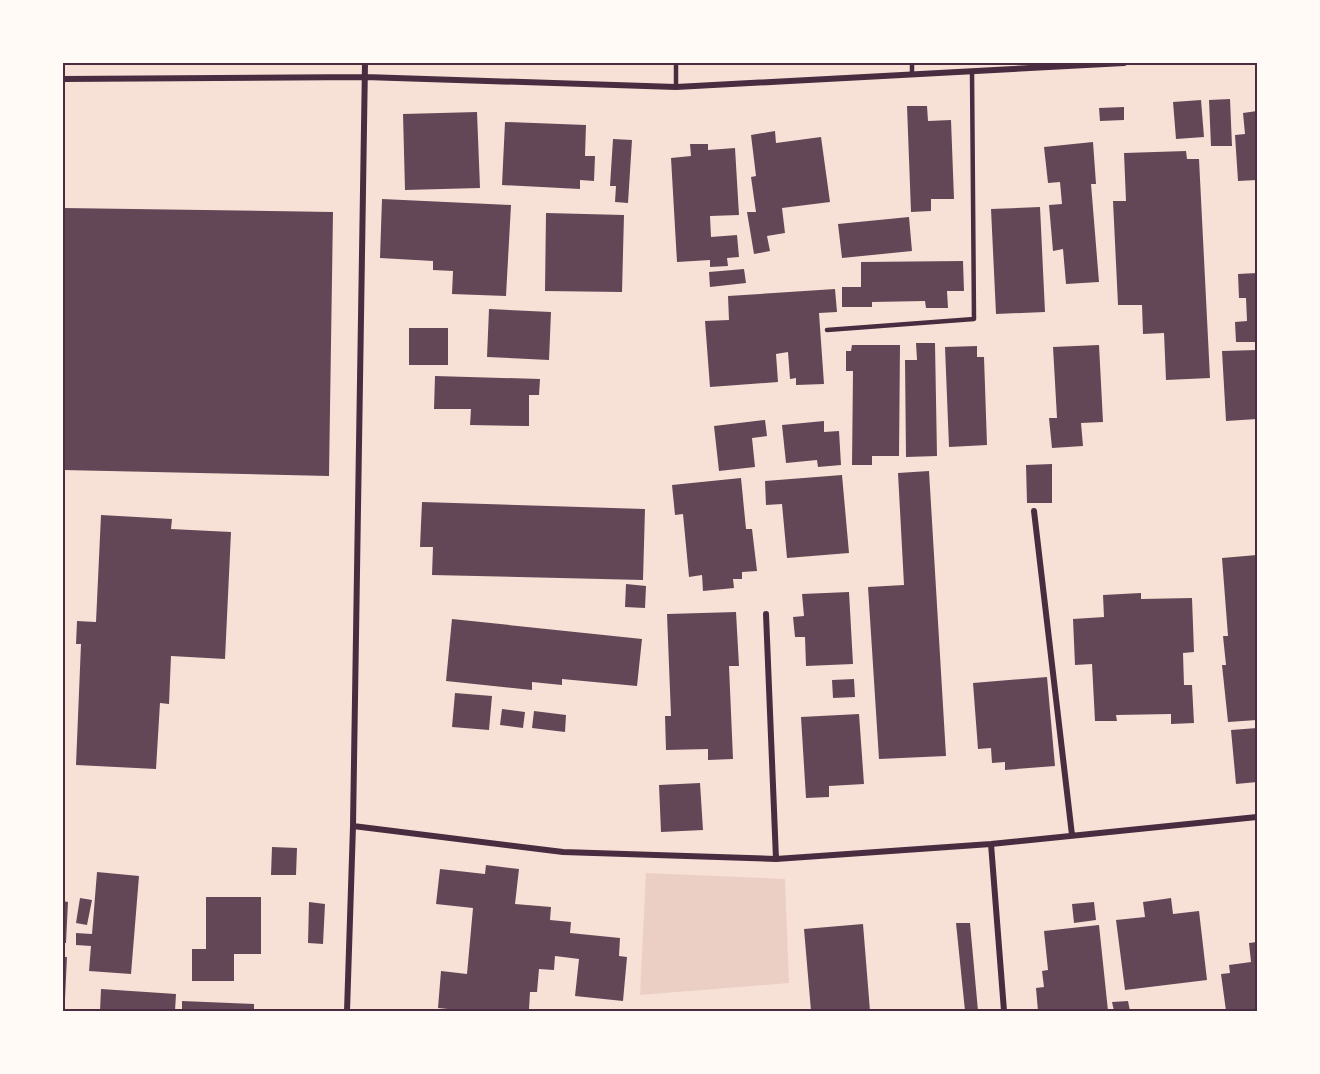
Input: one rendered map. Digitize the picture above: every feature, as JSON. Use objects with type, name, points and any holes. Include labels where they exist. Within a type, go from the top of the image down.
[{"type":"street","points":[[347,1011],[353,826],[365,63]]},
{"type":"street","points":[[63,78],[365,77],[676,87],[1124,63]]},
{"type":"street","points":[[1034,511],[1071,835]]},
{"type":"street","points":[[766,614],[776,859]]},
{"type":"street","points":[[353,826],[563,852],[776,859],[991,844],[1257,817]]},
{"type":"street","points":[[991,844],[1005,1011]]},
{"type":"lane","points":[[676,63],[676,87]]},
{"type":"lane","points":[[912,63],[912,74]]},
{"type":"lane","points":[[828,330],[974,319],[972,71]]},
{"type":"shaded area","points":[[646,873],[785,879],[789,983],[640,995]]},
{"type":"building","points":[[1230,99],[1232,146],[1211,146],[1209,100]]},
{"type":"building","points":[[1201,100],[1204,137],[1176,139],[1173,102]]},
{"type":"building","points":[[907,106],[927,106],[928,121],[951,120],[954,199],[931,199],[931,211],[911,212]]},
{"type":"building","points":[[1124,107],[1124,120],[1100,121],[1099,108]]},
{"type":"building","points":[[1257,111],[1257,180],[1238,181],[1235,135],[1245,134],[1243,113]]},
{"type":"building","points":[[477,112],[480,188],[405,190],[403,114]]},
{"type":"building","points":[[505,122],[586,125],[585,156],[595,156],[594,181],[580,180],[580,189],[502,185]]},
{"type":"building","points":[[775,131],[776,143],[821,137],[830,202],[782,208],[785,233],[767,236],[770,251],[754,254],[747,212],[756,212],[751,177],[756,176],[751,135]]},
{"type":"building","points":[[613,139],[632,140],[628,203],[615,202],[616,186],[610,186]]},
{"type":"building","points":[[1093,142],[1096,184],[1091,184],[1099,282],[1066,284],[1063,249],[1053,251],[1049,205],[1062,204],[1060,182],[1048,183],[1044,147]]},
{"type":"building","points":[[690,144],[708,144],[708,150],[735,148],[739,215],[710,216],[711,237],[737,235],[739,257],[727,258],[728,266],[710,267],[710,260],[677,262],[671,158],[691,156]]},
{"type":"building","points":[[1186,151],[1187,159],[1199,159],[1210,378],[1166,380],[1164,333],[1143,334],[1142,305],[1118,305],[1113,201],[1126,201],[1124,153]]},
{"type":"building","points":[[382,199],[511,205],[506,296],[452,294],[453,271],[433,270],[433,261],[380,258]]},
{"type":"building","points":[[1040,207],[1045,312],[996,314],[991,209]]},
{"type":"building","points":[[63,208],[333,212],[329,476],[63,470]]},
{"type":"building","points":[[546,213],[624,215],[622,292],[545,291]]},
{"type":"building","points":[[909,217],[912,251],[842,258],[838,224]]},
{"type":"building","points":[[963,261],[964,291],[947,291],[948,308],[926,308],[925,301],[872,302],[872,307],[842,307],[842,287],[861,287],[861,262]]},
{"type":"building","points":[[744,269],[746,283],[710,287],[709,272]]},
{"type":"building","points":[[1257,273],[1257,342],[1236,342],[1235,322],[1247,321],[1246,298],[1239,298],[1238,274]]},
{"type":"building","points":[[835,289],[837,312],[819,313],[824,384],[796,385],[796,378],[790,379],[788,352],[776,354],[778,382],[710,387],[705,321],[729,320],[728,296]]},
{"type":"building","points":[[489,309],[551,312],[549,360],[487,357]]},
{"type":"building","points":[[409,328],[448,328],[448,365],[409,365]]},
{"type":"building","points":[[916,343],[935,343],[937,456],[906,457],[905,360],[917,360]]},
{"type":"building","points":[[852,345],[900,345],[899,456],[872,456],[872,465],[852,465],[853,371],[846,371],[846,351],[851,351]]},
{"type":"building","points":[[1099,345],[1103,422],[1081,423],[1083,446],[1052,448],[1049,418],[1057,418],[1053,347]]},
{"type":"building","points":[[977,346],[977,357],[984,357],[987,445],[949,447],[945,347]]},
{"type":"building","points":[[1257,350],[1257,419],[1226,421],[1222,351]]},
{"type":"building","points":[[435,376],[540,379],[539,395],[529,395],[529,426],[470,425],[471,409],[434,409]]},
{"type":"building","points":[[765,420],[767,436],[752,438],[755,467],[719,471],[714,426]]},
{"type":"building","points":[[824,421],[824,432],[839,431],[841,465],[818,467],[817,460],[786,463],[782,425]]},
{"type":"building","points":[[1052,464],[1052,503],[1027,503],[1026,465]]},
{"type":"building","points":[[929,471],[946,756],[879,759],[868,587],[904,585],[898,473]]},
{"type":"building","points":[[842,475],[849,553],[787,558],[782,504],[766,505],[765,481]]},
{"type":"building","points":[[741,478],[746,529],[752,529],[757,571],[742,572],[742,579],[733,579],[734,588],[703,591],[702,575],[689,577],[683,514],[675,515],[672,485]]},
{"type":"building","points":[[422,502],[645,509],[643,580],[432,575],[433,547],[420,547]]},
{"type":"building","points":[[101,515],[172,519],[171,529],[231,532],[225,659],[171,656],[169,704],[160,703],[156,769],[76,765],[81,644],[76,644],[77,621],[96,622]]},
{"type":"building","points":[[1257,555],[1257,720],[1228,722],[1222,665],[1226,665],[1223,636],[1228,636],[1222,558]]},
{"type":"building","points":[[626,584],[646,586],[645,608],[625,607]]},
{"type":"building","points":[[849,592],[853,664],[806,666],[805,637],[795,637],[793,617],[804,616],[802,594]]},
{"type":"building","points":[[1141,593],[1141,599],[1192,598],[1194,652],[1183,653],[1184,685],[1192,685],[1194,723],[1171,724],[1171,714],[1116,715],[1117,721],[1095,721],[1092,664],[1075,665],[1073,619],[1104,617],[1103,595]]},
{"type":"building","points":[[736,612],[739,666],[729,666],[733,759],[708,760],[708,749],[666,750],[665,716],[671,716],[667,614]]},
{"type":"building","points":[[452,619],[642,639],[637,686],[562,679],[562,685],[532,682],[532,690],[446,681]]},
{"type":"building","points":[[1047,677],[1055,766],[1005,770],[1005,762],[992,763],[991,748],[978,749],[973,683]]},
{"type":"building","points":[[854,679],[855,697],[833,698],[832,680]]},
{"type":"building","points":[[455,693],[492,696],[489,730],[452,727]]},
{"type":"building","points":[[502,709],[525,712],[523,728],[500,725]]},
{"type":"building","points":[[534,711],[566,715],[565,732],[532,728]]},
{"type":"building","points":[[859,714],[864,784],[829,786],[829,797],[806,798],[801,717]]},
{"type":"building","points":[[1257,728],[1257,782],[1236,784],[1231,730]]},
{"type":"building","points":[[700,783],[703,830],[661,832],[659,785]]},
{"type":"building","points":[[272,847],[297,848],[296,875],[271,875]]},
{"type":"building","points":[[486,865],[519,869],[515,904],[551,907],[550,920],[571,922],[570,933],[620,938],[619,956],[627,957],[623,1001],[575,996],[579,959],[555,956],[554,970],[539,969],[537,992],[530,992],[529,1009],[468,1011],[438,1008],[441,971],[467,974],[473,908],[436,904],[440,869],[485,874]]},
{"type":"building","points":[[97,872],[139,876],[131,974],[89,971],[91,946],[76,945],[76,933],[92,934]]},
{"type":"building","points":[[206,897],[261,897],[261,954],[234,954],[234,981],[192,981],[192,949],[206,949]]},
{"type":"building","points":[[80,898],[92,900],[87,925],[76,923]]},
{"type":"building","points":[[1171,898],[1173,914],[1199,911],[1207,980],[1125,990],[1116,920],[1145,917],[1143,902]]},
{"type":"building","points":[[63,901],[68,902],[66,943],[63,943]]},
{"type":"building","points":[[309,902],[325,904],[323,944],[308,943]]},
{"type":"building","points":[[1094,902],[1096,920],[1074,923],[1072,904]]},
{"type":"building","points":[[956,923],[970,923],[978,1011],[965,1011]]},
{"type":"building","points":[[863,924],[870,1011],[811,1011],[804,929]]},
{"type":"building","points":[[1099,925],[1108,1011],[1038,1011],[1036,988],[1044,987],[1042,971],[1048,970],[1044,931]]},
{"type":"building","points":[[1257,942],[1257,1011],[1226,1011],[1221,974],[1230,973],[1229,965],[1251,962],[1249,943]]},
{"type":"building","points":[[63,957],[67,957],[65,999],[63,999]]},
{"type":"building","points":[[101,989],[176,994],[175,1011],[100,1011]]},
{"type":"building","points":[[182,1001],[254,1004],[254,1011],[182,1011]]},
{"type":"building","points":[[1128,1001],[1130,1011],[1114,1011],[1112,1002]]}]
